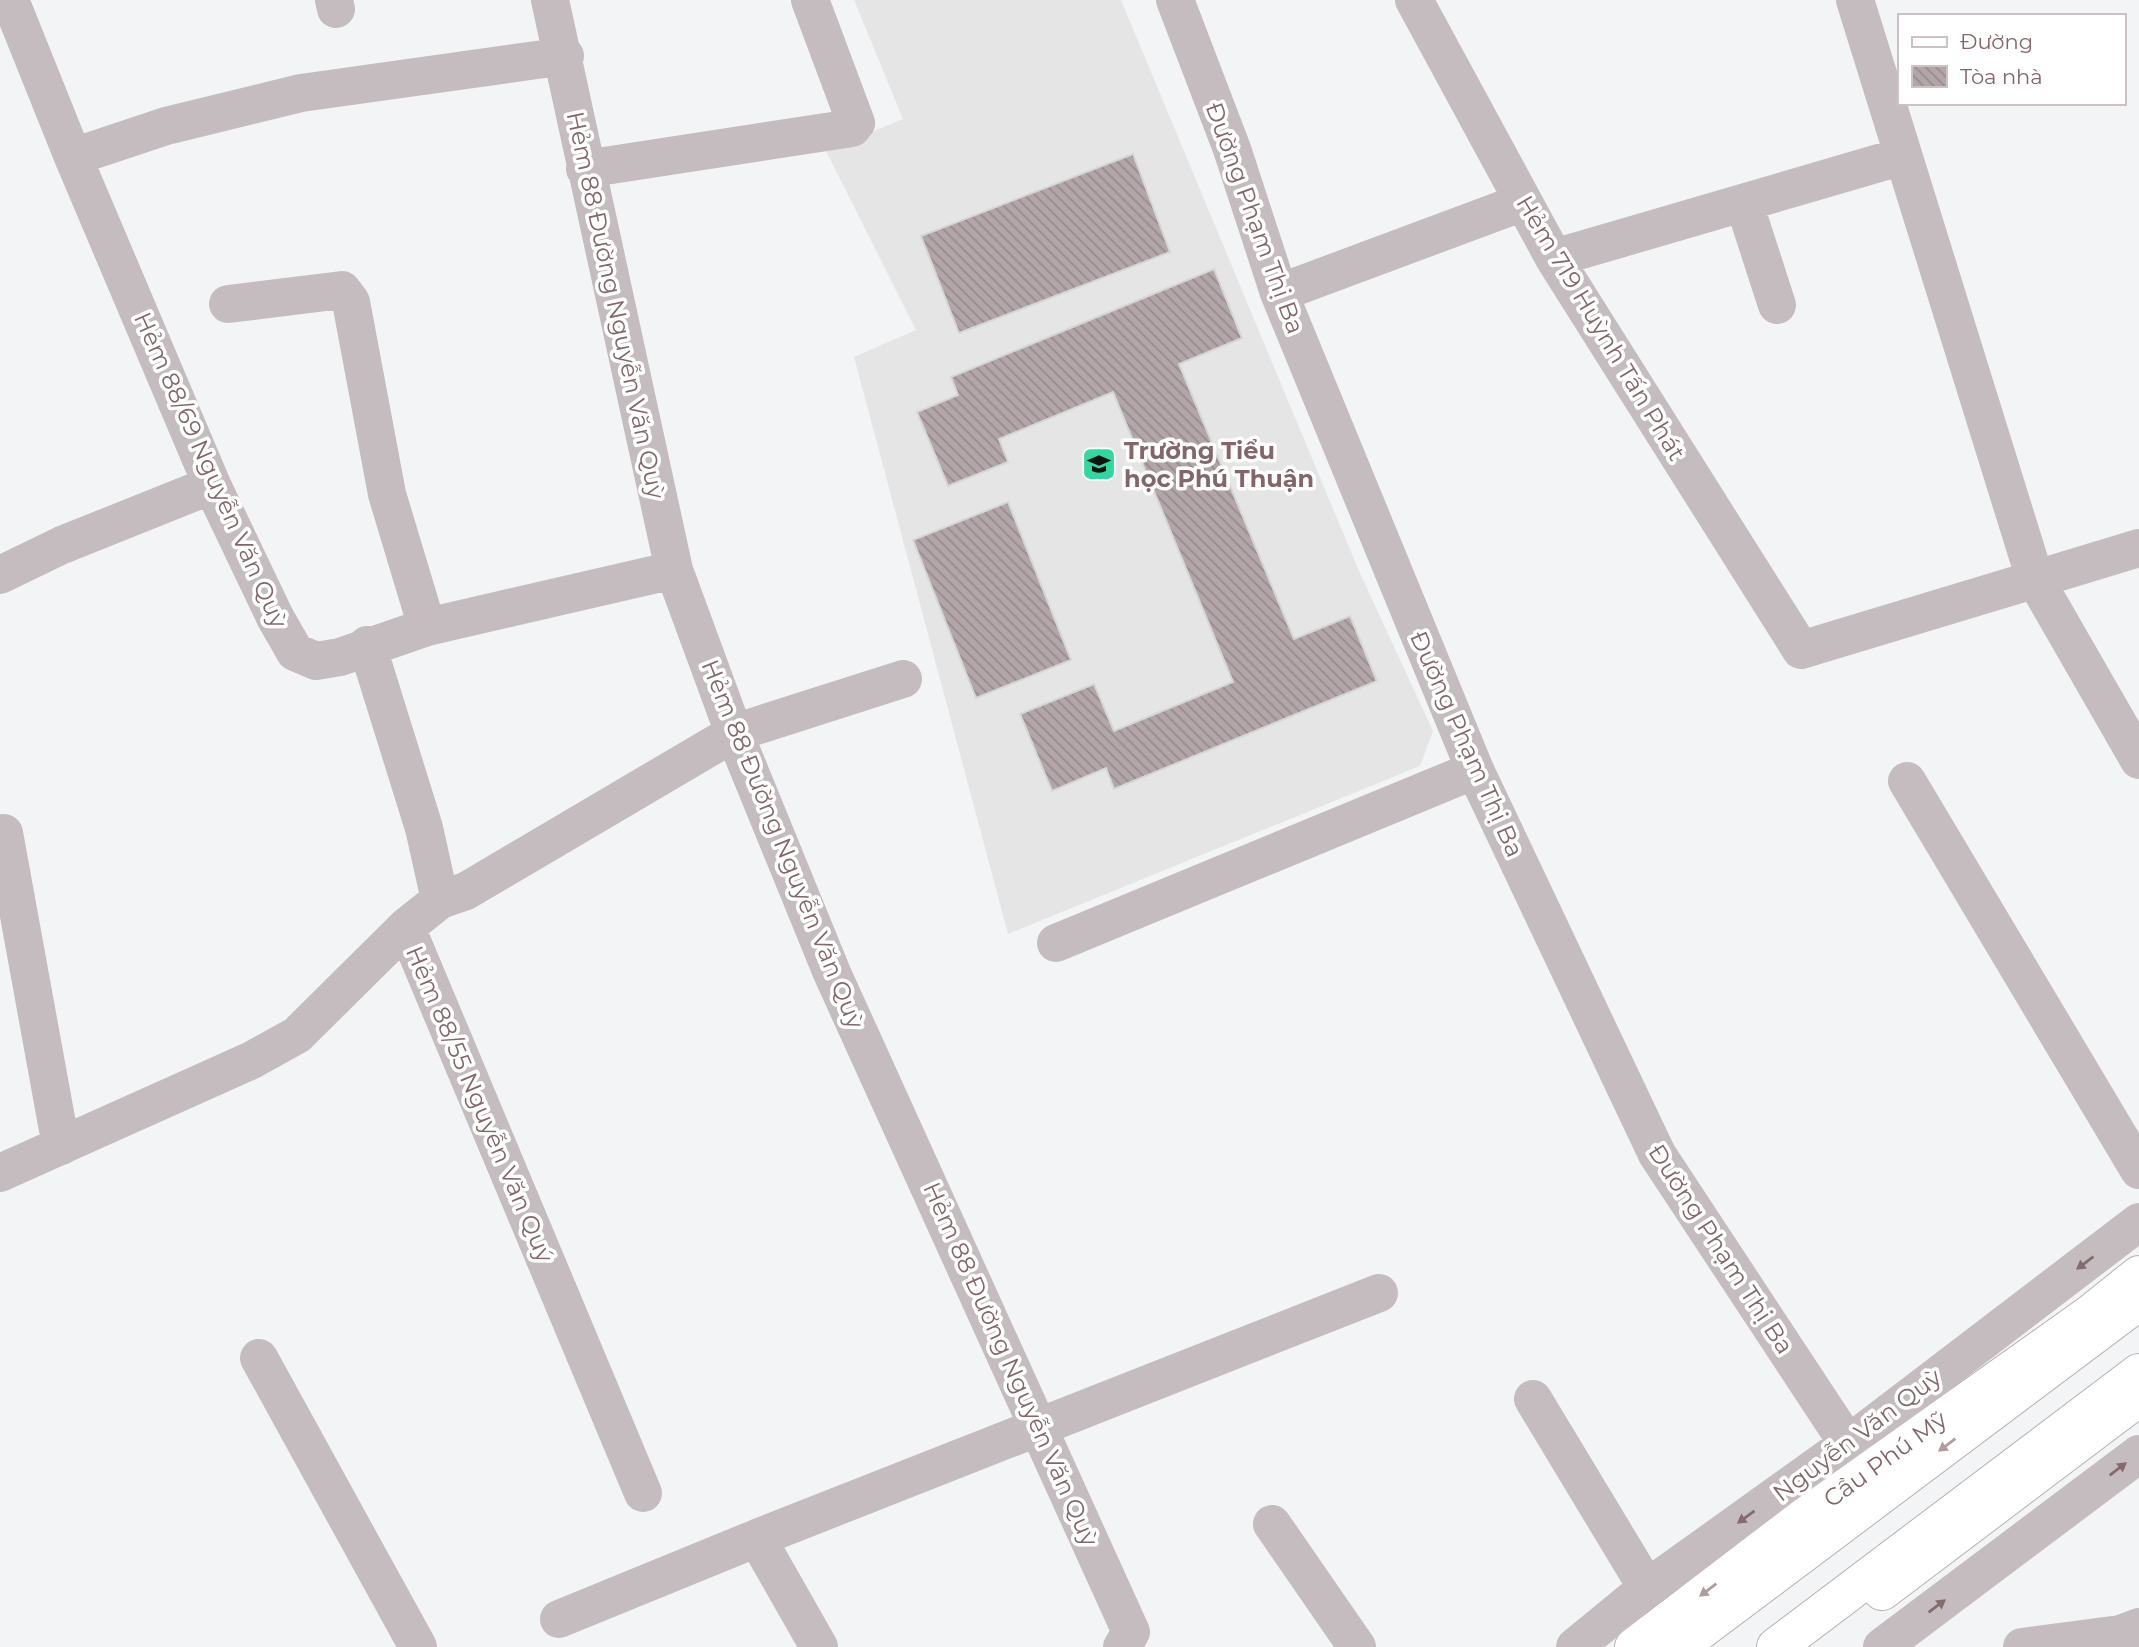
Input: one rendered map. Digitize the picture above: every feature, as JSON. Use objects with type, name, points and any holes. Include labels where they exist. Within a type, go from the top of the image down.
[{"type":"main road","name":"Cầu Phú Mỹ","points":[[1634,1647],[1802,1519],[2089,1315],[2139,1275]]},
{"type":"main road","name":"Cầu Phú Mỹ","points":[[1678,1647],[2139,1301]]},
{"type":"main road","points":[[1776,1647],[2139,1373]]},
{"type":"main road","points":[[1807,1647],[2139,1398]]},
{"type":"street","name":"Hẻm 88/69 Nguyễn Văn Quỳ","points":[[10,0],[73,157],[212,485],[275,617],[295,652],[316,661],[340,657],[367,645],[427,627],[674,570]]},
{"type":"street","name":"Hẻm 88 Đường Nguyễn Văn Quỳ","points":[[550,0],[565,56],[585,169],[674,570],[734,733],[832,973],[1040,1425],[1131,1632],[1122,1647]]},
{"type":"street","points":[[585,169],[852,128],[856,123],[810,0]]},
{"type":"street","name":"Đường Phạm Thị Ba","points":[[1175,0],[1232,149],[1279,293],[1475,770],[1657,1154],[1848,1444]]},
{"type":"street","name":"Hẻm 719 Huỳnh Tấn Phát","points":[[1414,0],[1555,258],[1801,650],[2035,579]]},
{"type":"street","points":[[1855,0],[2035,579],[2139,760]]},
{"type":"street","points":[[73,157],[166,126],[301,93],[565,56]]},
{"type":"street","points":[[1555,258],[1903,156]]},
{"type":"street","points":[[1279,293],[1523,202]]},
{"type":"street","points":[[1744,203],[1777,304]]},
{"type":"street","points":[[228,304],[342,290],[351,302],[384,477],[427,627]]},
{"type":"street","points":[[0,575],[62,545],[212,485]]},
{"type":"street","points":[[2035,579],[2139,548]]},
{"type":"street","points":[[367,645],[424,828],[440,900]]},
{"type":"street","points":[[406,927],[440,900],[466,891],[734,733],[903,679]]},
{"type":"street","points":[[1056,943],[1475,770]]},
{"type":"street","points":[[1908,781],[2139,1170]]},
{"type":"street","points":[[4,833],[61,1146]]},
{"type":"street","name":"Hẻm 88/55 Nguyễn Văn Quý","points":[[0,1173],[252,1060],[297,1035],[406,927],[643,1493]]},
{"type":"street","name":"Nguyễn Văn Quỳ","points":[[1575,1647],[1647,1588],[1848,1444],[2139,1222]]},
{"type":"street","points":[[559,1619],[1040,1425],[1379,1293]]},
{"type":"street","points":[[259,1359],[418,1647]]},
{"type":"street","points":[[1533,1399],[1647,1588]]},
{"type":"street","points":[[1882,1647],[2139,1454]]},
{"type":"street","points":[[1272,1524],[1357,1647]]},
{"type":"street","points":[[757,1538],[819,1647]]},
{"type":"street","points":[[2022,1647],[2120,1634],[2139,1627]]},
{"type":"shaded area","name":"Trường Tiểu học Phú Thuận","points":[[854,0],[1121,0],[1359,571],[1433,731],[1420,766],[1008,934],[854,357],[916,330],[826,151],[903,119]]},
{"type":"building","points":[[1133,154],[1170,252],[959,333],[921,236]]},
{"type":"building","points":[[1214,269],[1242,338],[1179,364],[1294,639],[1350,616],[1377,681],[1114,789],[1106,768],[1052,791],[1020,714],[1094,684],[1114,731],[1233,682],[1113,392],[999,439],[1008,462],[948,486],[917,412],[958,395],[951,377]]},
{"type":"building","points":[[1008,502],[1071,660],[976,698],[913,540]]},
{"type":"place","name":"Trường Tiểu học Phú Thuận","points":[[1099,464]]}]
